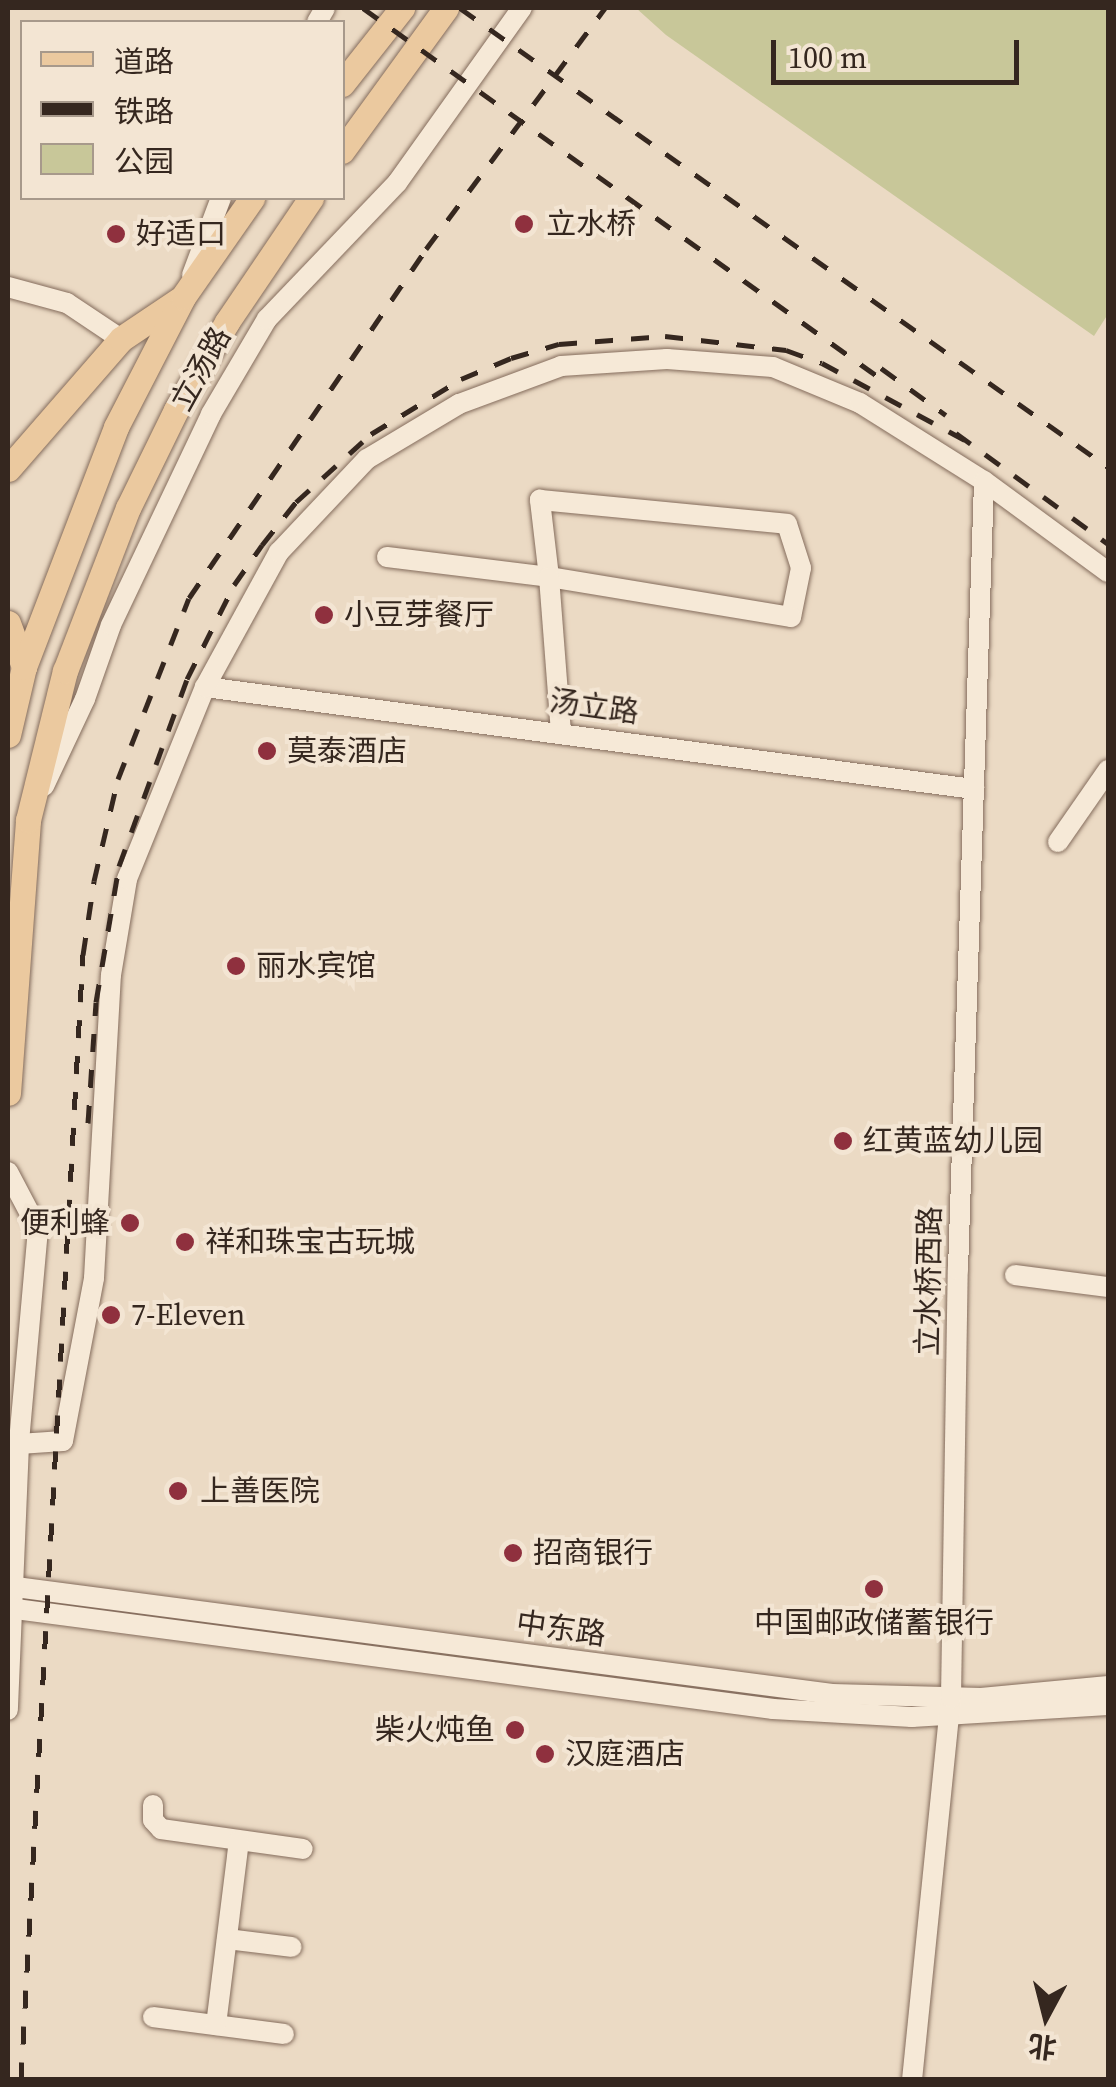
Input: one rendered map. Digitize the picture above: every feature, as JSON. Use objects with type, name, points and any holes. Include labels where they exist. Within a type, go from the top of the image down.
[{"type":"main road","points":[[345,80],[402,8]]},
{"type":"main road","points":[[345,148],[446,8]]},
{"type":"main road","name":"立汤路","points":[[8,735],[24,667],[116,427],[184,298],[251,200]]},
{"type":"main road","name":"立汤路","points":[[8,1094],[28,820],[65,671],[128,508],[226,322],[310,200]]},
{"type":"main road","points":[[8,469],[121,340],[184,298]]},
{"type":"main road","points":[[8,623],[24,667]]},
{"type":"street","name":"立汤路","points":[[28,820],[85,699],[111,625],[211,414],[267,318],[398,184],[522,8]]},
{"type":"street","name":"立汤路","points":[[184,298],[221,200]]},
{"type":"street","points":[[8,288],[67,303],[121,340]]},
{"type":"street","points":[[19,1444],[63,1442],[94,1278],[111,975],[127,878],[205,687],[279,552],[367,459],[459,404],[561,366],[667,359],[774,368],[860,403],[984,482],[1108,572]]},
{"type":"street","name":"立水桥西路","points":[[912,2080],[950,1707],[984,482]]},
{"type":"street","points":[[387,557],[549,577],[792,617],[802,568],[787,524],[540,500],[549,577],[561,733]]},
{"type":"street","name":"汤立路","points":[[205,687],[974,789]]},
{"type":"street","points":[[1058,842],[1108,770]]},
{"type":"street","points":[[8,1172],[38,1230],[10,1586],[8,1710]]},
{"type":"street","points":[[1015,1275],[1108,1286]]},
{"type":"street","name":"中东路","points":[[10,1586],[772,1688],[950,1707],[1108,1686]]},
{"type":"street","name":"中东路","points":[[10,1608],[773,1709],[1108,1705]]},
{"type":"street","points":[[153,1805],[153,1820],[161,1829],[303,1849]]},
{"type":"street","points":[[216,2026],[239,1840]]},
{"type":"street","points":[[226,1939],[292,1947]]},
{"type":"street","points":[[153,2017],[284,2034]]},
{"type":"green space","points":[[636,8],[1108,8],[1108,314],[1094,336],[666,35]]},
{"type":"railway","points":[[363,8],[887,383]]},
{"type":"railway","points":[[460,8],[1108,467]]},
{"type":"railway","points":[[21,2080],[83,955],[94,881],[118,779],[189,598],[426,249],[605,8]]},
{"type":"railway","points":[[88,1123],[96,1002],[119,866],[187,679],[234,585],[262,545],[296,502],[371,434],[461,379],[511,358],[559,344],[665,336],[786,350],[822,363],[967,441]]},
{"type":"railway","points":[[881,368],[946,415]]},
{"type":"railway","points":[[956,433],[1108,544]]},
{"type":"place","name":"立水桥","points":[[524,224]]},
{"type":"place","name":"好适口","points":[[116,234]]},
{"type":"place","name":"小豆芽餐厅","points":[[324,615]]},
{"type":"place","name":"莫泰酒店","points":[[267,751]]},
{"type":"place","name":"丽水宾馆","points":[[236,966]]},
{"type":"place","name":"红黄蓝幼儿园","points":[[843,1141]]},
{"type":"place","name":"便利蜂","points":[[130,1223]]},
{"type":"place","name":"祥和珠宝古玩城","points":[[185,1242]]},
{"type":"place","name":"7-Eleven","points":[[111,1315]]},
{"type":"place","name":"上善医院","points":[[178,1491]]},
{"type":"place","name":"招商银行","points":[[513,1553]]},
{"type":"place","name":"中国邮政储蓄银行","points":[[874,1589]]},
{"type":"place","name":"柴火炖鱼","points":[[515,1730]]},
{"type":"place","name":"汉庭酒店","points":[[545,1754]]}]
